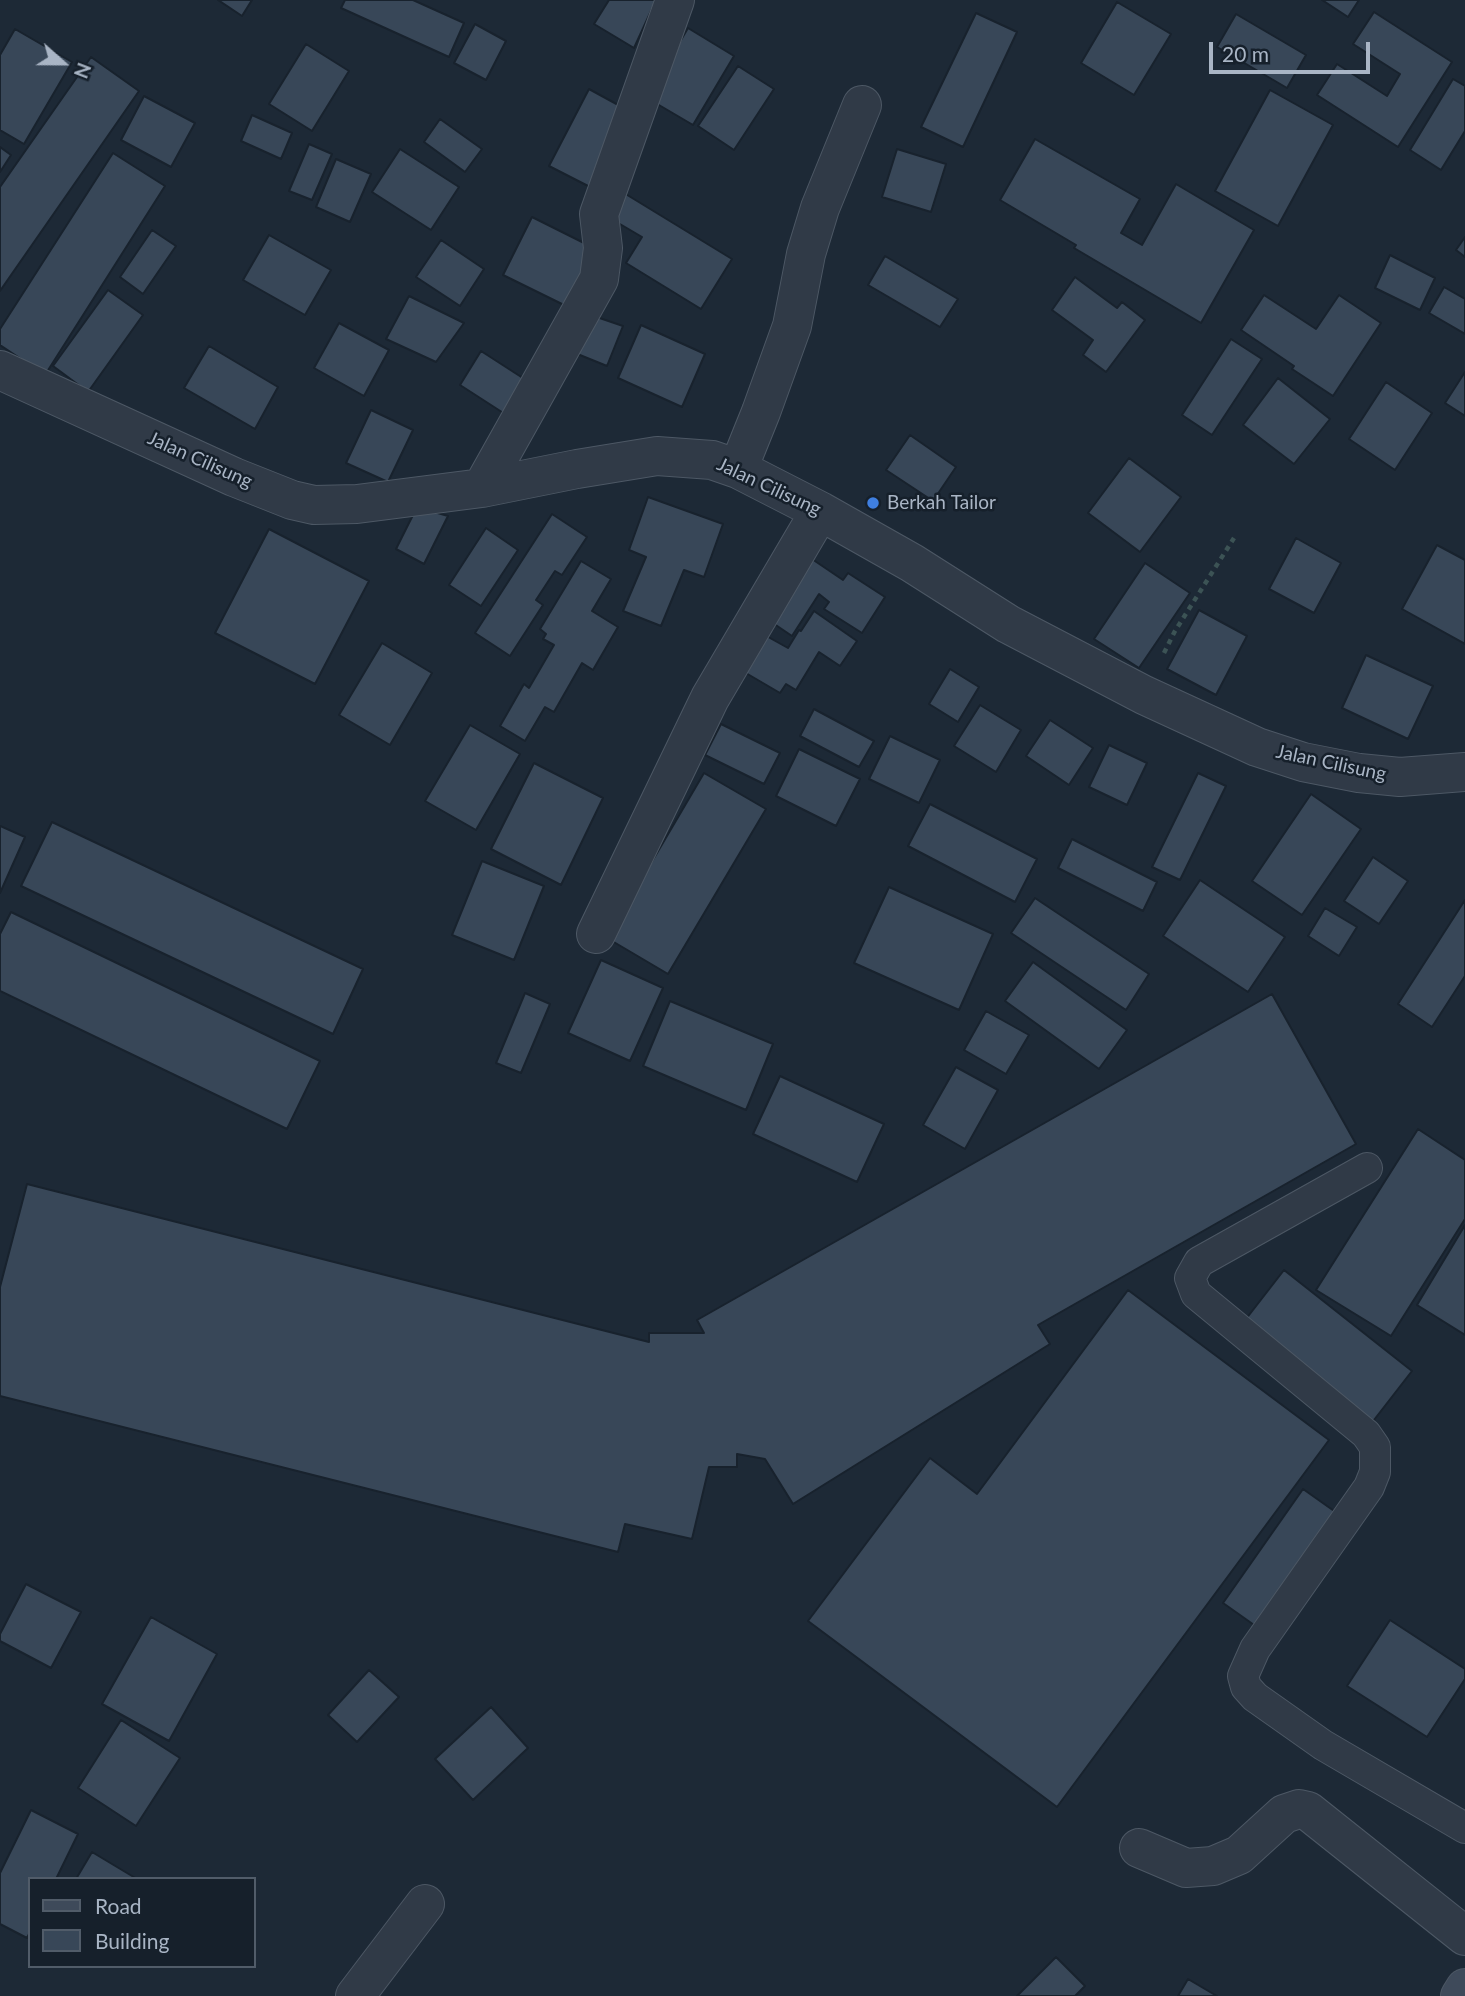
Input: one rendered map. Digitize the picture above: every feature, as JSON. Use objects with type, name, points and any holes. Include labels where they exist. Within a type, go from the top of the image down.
[{"type":"main road","points":[[1460,1996],[1465,1988]]},
{"type":"street","points":[[482,488],[599,279],[603,248],[599,215],[675,0]]},
{"type":"street","points":[[738,469],[792,326],[806,254],[820,208],[862,105]]},
{"type":"street","name":"Jalan Cilisung","points":[[0,370],[234,477],[314,505],[357,504],[482,488],[657,456],[712,460],[738,469],[820,511],[912,563],[1008,624],[1144,695],[1257,747],[1303,762],[1359,773],[1400,777],[1465,772]]},
{"type":"street","points":[[597,934],[710,698],[820,511]]},
{"type":"street","points":[[1139,1849],[1186,1868],[1213,1866],[1239,1855],[1284,1814],[1299,1809],[1308,1811],[1465,1936]]},
{"type":"street","points":[[355,1996],[425,1903]]},
{"type":"lane","points":[[1367,1168],[1199,1262],[1190,1278],[1196,1294],[1366,1434],[1375,1447],[1375,1472],[1369,1487],[1255,1649],[1243,1676],[1246,1687],[1255,1697],[1323,1745],[1465,1828]]},
{"type":"path","points":[[1144,695],[1175,631],[1234,538]]},
{"type":"building","points":[[218,0],[252,0],[242,16]]},
{"type":"building","points":[[345,0],[413,0],[464,23],[449,57],[341,8]]},
{"type":"building","points":[[609,0],[656,0],[634,48],[594,24]]},
{"type":"building","points":[[1322,0],[1359,0],[1348,17]]},
{"type":"building","points":[[1117,2],[1171,34],[1134,95],[1081,63]]},
{"type":"building","points":[[1374,12],[1452,62],[1398,147],[1317,95],[1337,64],[1387,96],[1400,74],[1353,44]]},
{"type":"building","points":[[976,13],[1017,32],[963,147],[921,127]]},
{"type":"building","points":[[1236,14],[1306,55],[1287,88],[1217,47]]},
{"type":"building","points":[[475,24],[506,41],[486,80],[454,63]]},
{"type":"building","points":[[688,28],[734,56],[693,125],[647,98]]},
{"type":"building","points":[[15,29],[72,62],[24,144],[0,130],[0,55]]},
{"type":"building","points":[[306,44],[349,71],[312,131],[269,104]]},
{"type":"building","points":[[91,57],[139,91],[0,291],[0,187]]},
{"type":"building","points":[[738,66],[774,89],[734,150],[698,126]]},
{"type":"building","points":[[1453,79],[1465,86],[1465,131],[1441,170],[1410,150]]},
{"type":"building","points":[[589,89],[631,112],[590,187],[549,166]]},
{"type":"building","points":[[1270,90],[1333,125],[1278,226],[1215,191]]},
{"type":"building","points":[[144,96],[195,123],[171,167],[121,140]]},
{"type":"building","points":[[252,115],[292,133],[281,159],[241,141]]},
{"type":"building","points":[[440,119],[482,149],[465,172],[424,142]]},
{"type":"building","points":[[1035,139],[1140,199],[1121,233],[1142,245],[1176,184],[1254,230],[1201,323],[1074,248],[1076,245],[1000,200]]},
{"type":"building","points":[[309,144],[332,154],[312,200],[289,191]]},
{"type":"building","points":[[0,147],[11,155],[0,172]]},
{"type":"building","points":[[400,149],[459,187],[431,230],[372,192]]},
{"type":"building","points":[[897,149],[946,164],[931,212],[882,197]]},
{"type":"building","points":[[113,153],[165,186],[45,375],[0,345],[0,329]]},
{"type":"building","points":[[336,159],[371,174],[350,222],[316,207]]},
{"type":"building","points":[[624,193],[732,259],[701,309],[626,263],[642,237],[608,217]]},
{"type":"building","points":[[532,217],[594,248],[566,306],[503,275]]},
{"type":"building","points":[[152,230],[176,246],[143,294],[120,277]]},
{"type":"building","points":[[269,235],[331,270],[305,315],[243,280]]},
{"type":"building","points":[[1465,237],[1465,257],[1456,250]]},
{"type":"building","points":[[441,240],[484,269],[460,306],[416,277]]},
{"type":"building","points":[[1390,255],[1435,278],[1420,310],[1375,288]]},
{"type":"building","points":[[885,256],[958,299],[940,327],[868,285]]},
{"type":"building","points":[[1075,277],[1117,308],[1122,302],[1145,320],[1106,372],[1083,355],[1093,340],[1052,310]]},
{"type":"building","points":[[1444,287],[1465,299],[1465,334],[1429,313]]},
{"type":"building","points":[[108,290],[143,315],[88,392],[53,366]]},
{"type":"building","points":[[1264,295],[1316,329],[1339,295],[1381,323],[1333,396],[1241,330]]},
{"type":"building","points":[[409,296],[464,323],[436,362],[386,339]]},
{"type":"building","points":[[585,313],[623,326],[607,366],[570,351]]},
{"type":"building","points":[[339,323],[389,350],[364,396],[314,368]]},
{"type":"building","points":[[641,325],[705,354],[682,407],[618,378]]},
{"type":"building","points":[[1231,339],[1262,359],[1212,435],[1182,415]]},
{"type":"building","points":[[209,346],[278,387],[255,429],[184,388]]},
{"type":"building","points":[[481,351],[529,382],[508,416],[460,385]]},
{"type":"building","points":[[1465,372],[1465,416],[1445,403]]},
{"type":"building","points":[[1278,378],[1330,419],[1294,464],[1243,425]]},
{"type":"building","points":[[1386,382],[1432,413],[1395,470],[1349,439]]},
{"type":"building","points":[[371,410],[413,430],[388,482],[346,463]]},
{"type":"building","points":[[910,435],[956,467],[933,501],[886,470]]},
{"type":"building","points":[[1129,458],[1181,497],[1140,552],[1088,513]]},
{"type":"building","points":[[648,497],[723,524],[704,577],[684,570],[661,626],[623,611],[646,557],[629,550]]},
{"type":"building","points":[[417,507],[448,516],[424,564],[396,549]]},
{"type":"building","points":[[552,514],[587,537],[562,575],[555,571],[536,600],[543,605],[510,656],[475,633]]},
{"type":"building","points":[[486,528],[518,550],[481,606],[449,585]]},
{"type":"building","points":[[269,529],[369,581],[315,684],[215,633]]},
{"type":"building","points":[[1296,538],[1341,563],[1314,613],[1269,589]]},
{"type":"building","points":[[1437,545],[1465,560],[1465,644],[1402,609]]},
{"type":"building","points":[[809,557],[843,580],[848,573],[885,597],[862,633],[824,609],[829,602],[819,594],[792,636],[761,615]]},
{"type":"building","points":[[581,561],[611,579],[592,611],[618,627],[593,670],[582,663],[554,712],[545,707],[525,741],[500,726],[524,684],[529,688],[554,645],[543,639],[546,634],[540,629]]},
{"type":"building","points":[[1145,563],[1190,593],[1139,668],[1094,639]]},
{"type":"building","points":[[1199,610],[1247,636],[1216,695],[1167,669]]},
{"type":"building","points":[[814,611],[857,641],[840,666],[819,652],[796,690],[786,684],[780,693],[739,669],[761,633],[788,648]]},
{"type":"building","points":[[382,643],[432,673],[390,745],[339,715]]},
{"type":"building","points":[[1366,655],[1433,686],[1408,739],[1342,708]]},
{"type":"building","points":[[950,669],[979,687],[958,722],[929,704]]},
{"type":"building","points":[[980,705],[1021,730],[996,772],[954,746]]},
{"type":"building","points":[[814,709],[874,741],[859,767],[800,736]]},
{"type":"building","points":[[1050,720],[1093,748],[1069,785],[1026,756]]},
{"type":"building","points":[[721,724],[780,753],[764,784],[705,755]]},
{"type":"building","points":[[470,725],[520,754],[476,830],[425,801]]},
{"type":"building","points":[[890,736],[940,760],[919,803],[869,779]]},
{"type":"building","points":[[1109,745],[1147,763],[1127,805],[1089,787]]},
{"type":"building","points":[[799,749],[860,779],[836,826],[776,796]]},
{"type":"building","points":[[534,763],[603,798],[561,885],[491,849]]},
{"type":"building","points":[[704,773],[766,809],[668,974],[607,938]]},
{"type":"building","points":[[1198,773],[1226,786],[1180,880],[1152,867]]},
{"type":"building","points":[[1311,794],[1361,829],[1302,915],[1252,881]]},
{"type":"building","points":[[930,804],[1037,859],[1015,902],[908,846]]},
{"type":"building","points":[[52,822],[363,969],[333,1034],[21,886]]},
{"type":"building","points":[[0,826],[25,837],[0,893]]},
{"type":"building","points":[[1072,839],[1157,882],[1143,911],[1058,868]]},
{"type":"building","points":[[1373,857],[1408,881],[1379,924],[1344,901]]},
{"type":"building","points":[[482,861],[544,886],[514,960],[452,935]]},
{"type":"building","points":[[1200,880],[1285,937],[1248,992],[1163,936]]},
{"type":"building","points":[[889,887],[993,934],[959,1010],[854,963]]},
{"type":"building","points":[[1035,898],[1149,974],[1126,1010],[1011,933]]},
{"type":"building","points":[[1465,900],[1465,976],[1432,1027],[1398,1004]]},
{"type":"building","points":[[1325,908],[1357,927],[1339,956],[1308,936]]},
{"type":"building","points":[[11,912],[320,1061],[287,1129],[0,991],[0,934]]},
{"type":"building","points":[[601,960],[663,988],[630,1061],[568,1033]]},
{"type":"building","points":[[1033,962],[1127,1030],[1099,1069],[1005,1001]]},
{"type":"building","points":[[525,993],[550,1004],[521,1073],[496,1063]]},
{"type":"building","points":[[1272,994],[1356,1144],[1038,1325],[1050,1344],[793,1504],[765,1459],[737,1454],[737,1467],[709,1467],[692,1539],[625,1524],[618,1552],[0,1396],[0,1287],[27,1184],[649,1342],[649,1333],[704,1333],[697,1320]]},
{"type":"building","points":[[670,1001],[773,1044],[746,1110],[643,1066]]},
{"type":"building","points":[[986,1011],[1029,1035],[1006,1074],[964,1050]]},
{"type":"building","points":[[956,1067],[998,1090],[965,1149],[923,1125]]},
{"type":"building","points":[[780,1076],[884,1124],[857,1182],[753,1134]]},
{"type":"building","points":[[1418,1129],[1465,1160],[1465,1219],[1391,1336],[1316,1290]]},
{"type":"building","points":[[1465,1225],[1465,1335],[1417,1305]]},
{"type":"building","points":[[1284,1270],[1412,1371],[1367,1429],[1239,1328]]},
{"type":"building","points":[[1128,1290],[1329,1440],[1057,1807],[808,1621],[930,1458],[977,1494]]},
{"type":"building","points":[[1303,1489],[1344,1518],[1264,1632],[1223,1603]]},
{"type":"building","points":[[26,1584],[81,1612],[51,1668],[0,1641],[0,1634]]},
{"type":"building","points":[[151,1617],[217,1654],[169,1741],[102,1704]]},
{"type":"building","points":[[1390,1620],[1465,1669],[1465,1679],[1427,1737],[1347,1686]]},
{"type":"building","points":[[369,1670],[399,1697],[357,1742],[328,1715]]},
{"type":"building","points":[[491,1707],[528,1748],[473,1800],[435,1759]]},
{"type":"building","points":[[121,1720],[180,1758],[136,1826],[78,1788]]},
{"type":"building","points":[[31,1810],[78,1834],[57,1877],[28,1877],[27,1938],[0,1924],[0,1873]]},
{"type":"building","points":[[92,1852],[134,1877],[77,1877]]},
{"type":"building","points":[[1056,1957],[1085,1986],[1075,1996],[1017,1996]]},
{"type":"building","points":[[1188,1979],[1217,1996],[1178,1996]]},
{"type":"place","name":"Berkah Tailor","points":[[873,503]]}]
